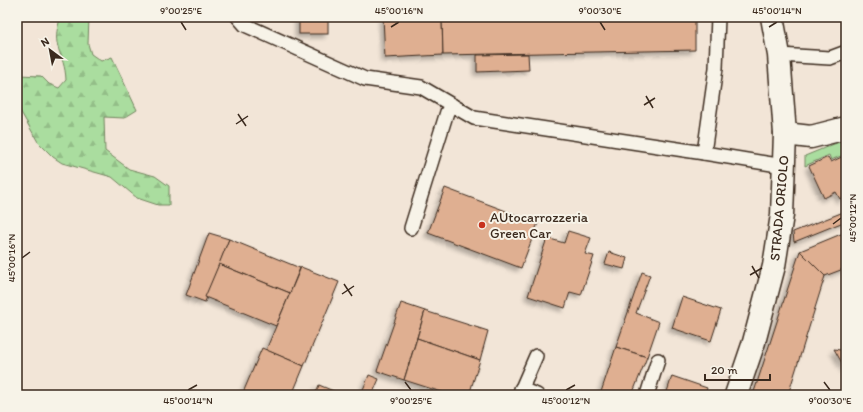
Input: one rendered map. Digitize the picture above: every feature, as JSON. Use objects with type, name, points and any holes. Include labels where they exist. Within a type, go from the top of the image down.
[{"type":"street","name":"STRADA ORIOLO","points":[[736,395],[754,342],[774,266],[782,215],[785,134],[779,55],[772,17]]},
{"type":"street","points":[[785,134],[811,137],[846,128]]},
{"type":"lane","points":[[238,17],[245,25],[365,79],[421,87],[474,118],[784,166]]},
{"type":"lane","points":[[704,153],[716,68],[718,17]]},
{"type":"lane","points":[[779,55],[830,58],[846,52]]},
{"type":"lane","points":[[411,228],[447,112],[452,105]]},
{"type":"lane","points":[[536,356],[520,392],[537,395]]},
{"type":"lane","points":[[647,395],[658,360]]},
{"type":"green space","points":[[61,17],[89,17],[88,44],[91,54],[101,61],[112,57],[137,110],[124,118],[104,117],[105,151],[129,169],[155,176],[169,186],[169,205],[158,205],[137,198],[112,177],[62,163],[53,157],[38,142],[18,107],[17,70],[19,75],[41,76],[49,84],[59,88],[66,80],[65,70],[57,43],[58,27]]},
{"type":"green space","points":[[846,139],[846,154],[831,160],[829,155],[805,166],[805,156]]},
{"type":"building","points":[[299,17],[328,17],[328,34],[299,34]]},
{"type":"building","points":[[383,17],[442,17],[443,55],[385,58]]},
{"type":"building","points":[[442,17],[695,17],[695,50],[443,55]]},
{"type":"building","points":[[528,54],[529,70],[477,72],[477,55]]},
{"type":"building","points":[[846,155],[846,196],[840,199],[836,192],[824,198],[809,166],[828,157],[831,162]]},
{"type":"building","points":[[445,188],[538,223],[521,268],[428,233]]},
{"type":"building","points":[[846,211],[846,221],[794,242],[793,232]]},
{"type":"building","points":[[568,231],[591,238],[585,254],[594,256],[581,295],[570,292],[565,308],[528,296],[547,238],[564,243]]},
{"type":"building","points":[[846,232],[846,268],[825,276],[800,251]]},
{"type":"building","points":[[209,233],[229,239],[205,302],[186,295]]},
{"type":"building","points":[[229,239],[300,268],[290,293],[219,264]]},
{"type":"building","points":[[800,251],[825,276],[788,395],[753,395]]},
{"type":"building","points":[[609,252],[627,258],[624,269],[605,264]]},
{"type":"building","points":[[219,264],[290,293],[276,326],[205,297]]},
{"type":"building","points":[[301,267],[339,282],[304,366],[266,350]]},
{"type":"building","points":[[642,272],[650,275],[636,313],[659,322],[647,357],[616,347]]},
{"type":"building","points":[[682,297],[721,310],[711,341],[672,328]]},
{"type":"building","points":[[401,303],[425,311],[404,380],[377,371]]},
{"type":"building","points":[[425,311],[488,331],[480,360],[417,338]]},
{"type":"building","points":[[417,338],[480,360],[469,395],[451,395],[404,380]]},
{"type":"building","points":[[616,347],[647,357],[632,395],[600,395]]},
{"type":"building","points":[[262,348],[304,366],[292,395],[242,395]]},
{"type":"building","points":[[834,349],[846,351],[846,370]]},
{"type":"building","points":[[369,375],[379,379],[372,395],[362,392]]},
{"type":"building","points":[[672,376],[707,388],[705,395],[666,395]]},
{"type":"building","points":[[319,385],[343,395],[315,395]]},
{"type":"place","name":"AUtocarrozzeria Green Car","points":[[482,225]]}]
